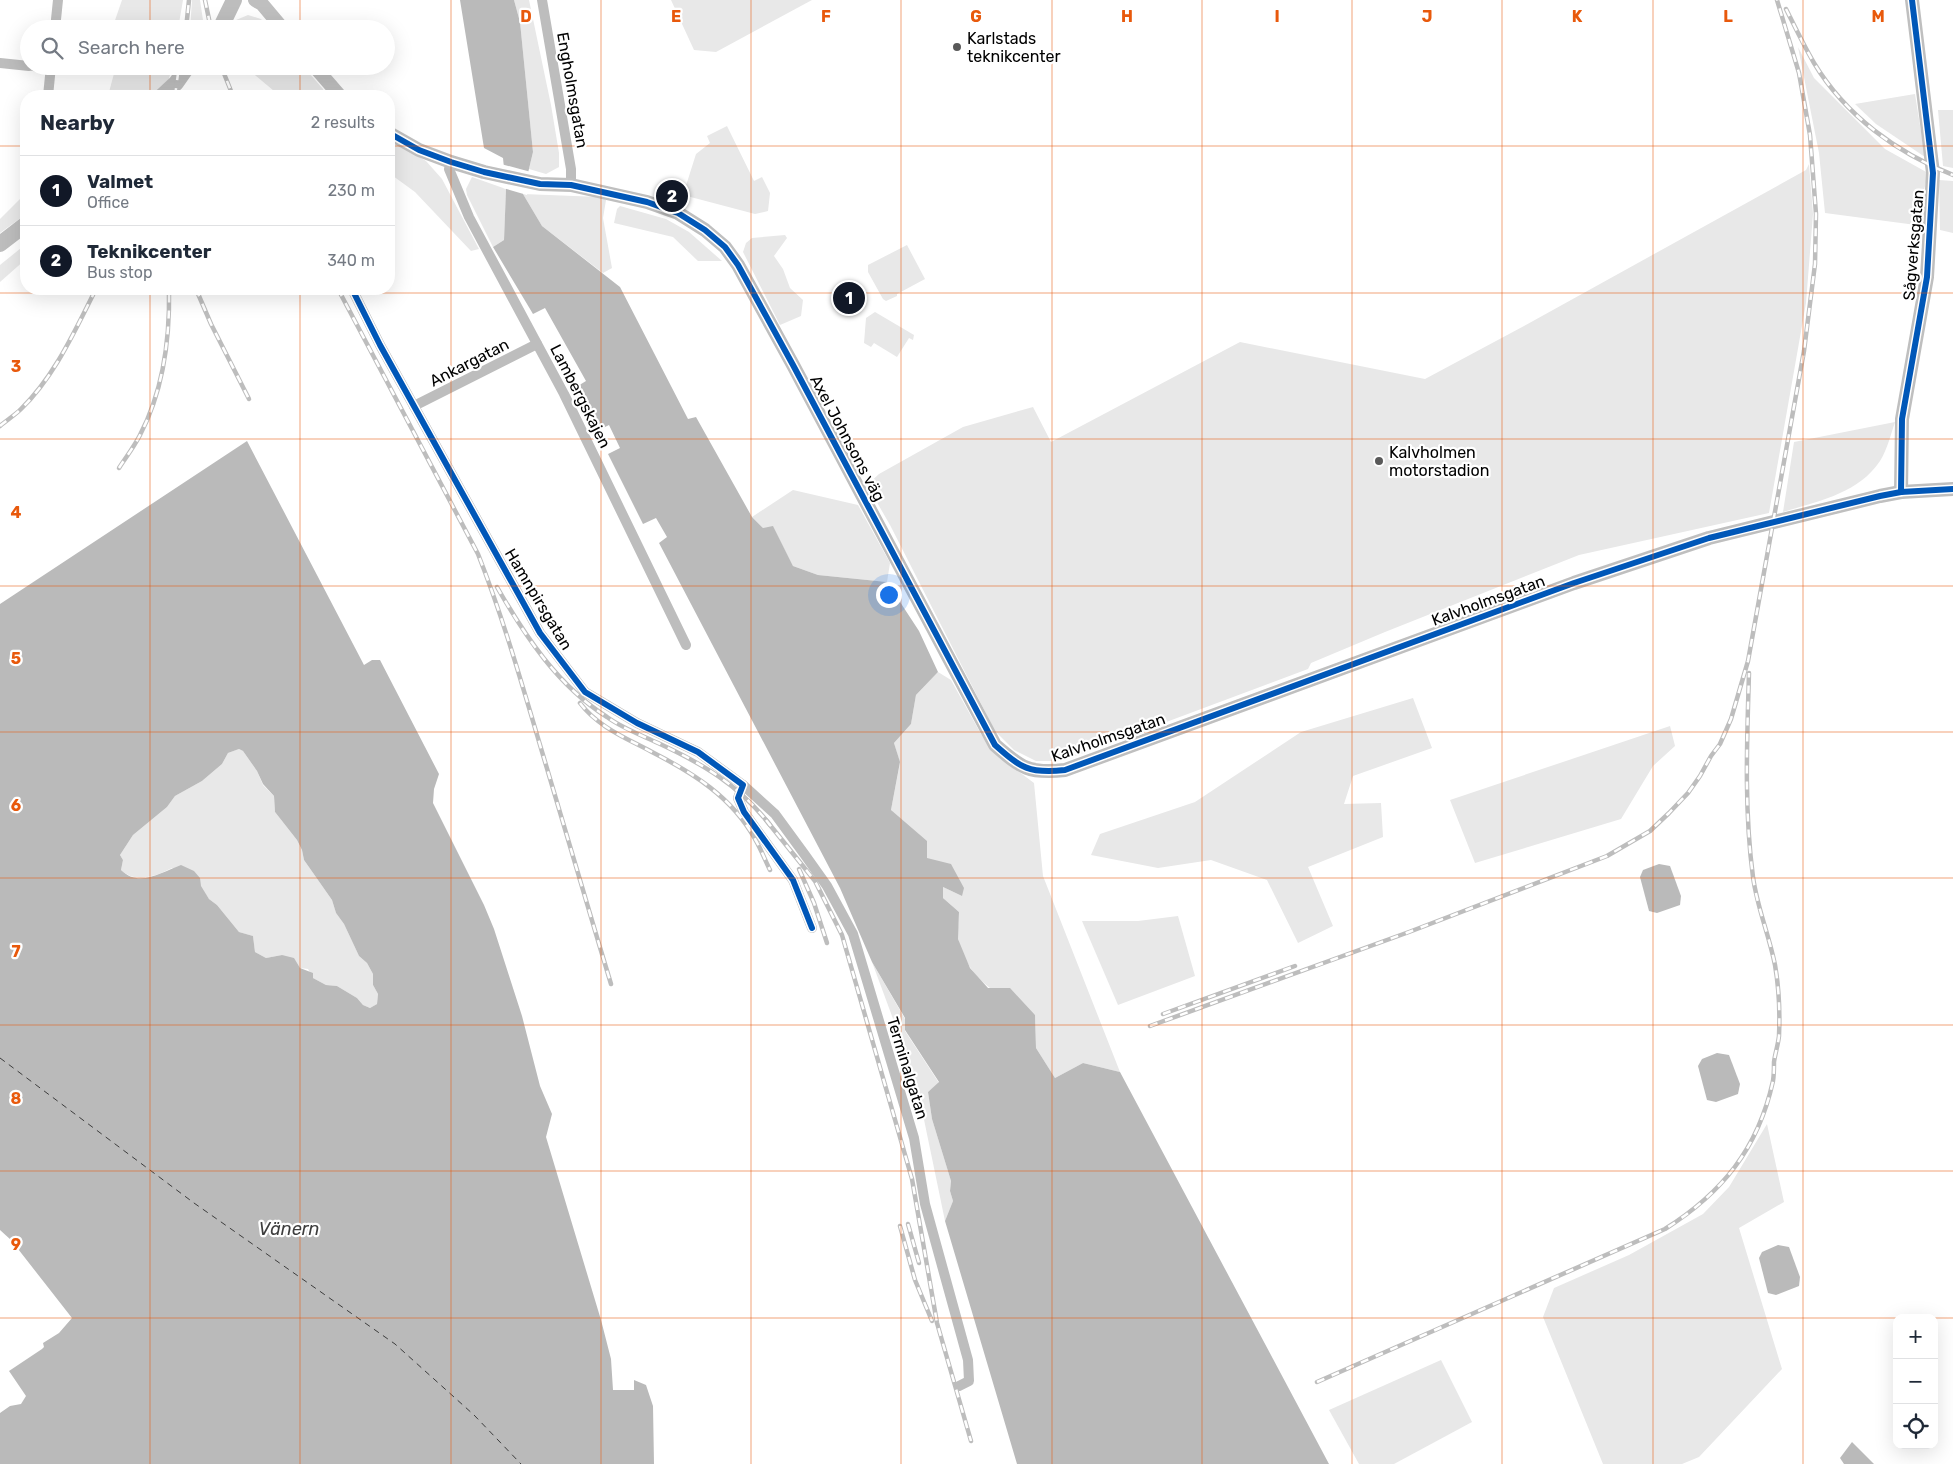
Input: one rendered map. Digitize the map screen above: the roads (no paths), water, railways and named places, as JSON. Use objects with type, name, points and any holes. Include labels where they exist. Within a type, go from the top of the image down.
[{"type":"main road","points":[[216,20],[224,0]]},
{"type":"main road","points":[[224,20],[234,0]]},
{"type":"main road","points":[[168,90],[182,75]]},
{"type":"main road","points":[[177,90],[189,75]]},
{"type":"main road","points":[[0,244],[20,229]]},
{"type":"main road","points":[[0,257],[20,242]]},
{"type":"street","points":[[56,20],[58,0]]},
{"type":"street","points":[[255,0],[262,4],[275,20]]},
{"type":"street","name":"Engholmsgatan","points":[[542,0],[571,169],[571,185]]},
{"type":"street","name":"Sågverksgatan","points":[[1901,492],[1902,419],[1927,277],[1933,172],[1912,0]]},
{"type":"street","points":[[0,63],[20,65]]},
{"type":"street","points":[[49,90],[50,75]]},
{"type":"street","points":[[322,75],[335,90]]},
{"type":"street","name":"Axel Johnsons väg","points":[[395,136],[419,150],[484,172],[540,184],[571,185],[648,202],[678,213],[705,230],[725,247],[738,265],[995,745],[1017,764],[1042,773]]},
{"type":"street","name":"Lambergskajen","points":[[451,162],[449,169],[469,217],[564,394],[686,645]]},
{"type":"street","name":"Hamnpirsgatan","points":[[355,295],[380,345],[540,633],[585,692],[637,723],[698,752],[743,785]]},
{"type":"street","name":"Ankargatan","points":[[414,406],[537,344]]},
{"type":"street","name":"Kalvholmsgatan","points":[[1042,773],[1065,770],[1574,583],[1709,538],[1836,506],[1901,492],[1953,489]]},
{"type":"street","points":[[743,785],[738,798],[744,812],[793,880],[812,928]]},
{"type":"street","name":"Terminalgatan","points":[[743,785],[775,814],[827,886],[853,934],[914,1138],[925,1204],[968,1360],[969,1381],[959,1386]]},
{"type":"water","points":[[460,0],[514,0],[520,22],[533,152],[523,194],[542,226],[620,287],[688,419],[696,417],[752,517],[763,528],[773,526],[793,566],[818,575],[887,582],[919,631],[938,672],[916,695],[911,724],[894,743],[900,762],[891,810],[927,841],[927,858],[951,864],[964,888],[962,896],[943,887],[943,898],[959,912],[958,939],[970,968],[988,988],[1010,988],[1035,1015],[1036,1048],[1055,1078],[1083,1063],[1120,1072],[1329,1464],[1017,1464],[945,1221],[953,1201],[950,1191],[951,1181],[932,1119],[928,1092],[939,1082],[905,1030],[905,1018],[872,962],[840,888],[659,543],[667,537],[656,518],[643,524],[608,454],[620,448],[609,425],[595,432],[573,389],[586,381],[545,308],[533,314],[493,247],[504,240],[506,189],[503,158],[484,148]]},
{"type":"water","name":"Vänern","points":[[247,441],[364,665],[372,660],[380,660],[439,774],[434,789],[433,803],[494,929],[522,1016],[540,1086],[552,1114],[546,1137],[601,1320],[611,1359],[613,1390],[634,1390],[634,1380],[646,1385],[653,1406],[654,1464],[0,1464],[0,1413],[10,1406],[21,1404],[26,1396],[9,1371],[42,1349],[44,1347],[43,1343],[59,1333],[72,1318],[11,1240],[0,1230],[0,604]],"holes":[[[239,749],[243,751],[257,771],[263,784],[274,796],[275,812],[297,840],[304,860],[332,900],[336,913],[344,924],[359,956],[367,963],[373,974],[373,985],[378,994],[377,1004],[370,1008],[337,986],[326,985],[313,978],[313,973],[300,968],[294,958],[282,955],[266,958],[255,952],[253,936],[239,932],[217,905],[209,899],[201,886],[200,878],[194,871],[181,865],[151,877],[135,878],[121,870],[123,860],[120,855],[133,835],[167,807],[175,796],[202,781],[222,764],[228,753]]]},
{"type":"water","points":[[1659,864],[1670,866],[1681,896],[1680,905],[1657,913],[1649,911],[1640,877],[1643,870]]},
{"type":"water","points":[[1717,1053],[1729,1055],[1740,1084],[1738,1094],[1716,1102],[1707,1100],[1698,1066],[1702,1059]]},
{"type":"water","points":[[1778,1245],[1789,1247],[1800,1277],[1799,1286],[1776,1295],[1768,1293],[1759,1258],[1762,1252]]},
{"type":"water","points":[[1852,1442],[1874,1464],[1844,1464],[1840,1458]]},
{"type":"railway","points":[[187,20],[189,0]]},
{"type":"railway","points":[[205,0],[209,20]]},
{"type":"railway","points":[[1150,1026],[1409,932],[1607,856],[1650,831],[1669,813],[1688,793],[1720,744],[1731,719],[1748,661],[1804,351],[1815,264],[1816,214],[1810,135],[1799,73],[1777,0]]},
{"type":"railway","points":[[1786,9],[1814,63],[1841,100],[1857,116],[1874,131],[1912,156],[1953,175]]},
{"type":"railway","points":[[176,90],[178,75]]},
{"type":"railway","points":[[225,75],[231,90]]},
{"type":"railway","points":[[0,426],[21,409],[44,382],[72,336],[93,295]]},
{"type":"railway","points":[[119,468],[140,435],[160,382],[168,326],[169,295]]},
{"type":"railway","points":[[199,295],[249,399]]},
{"type":"railway","points":[[341,295],[478,554],[513,654],[611,984]]},
{"type":"railway","points":[[497,587],[519,624],[544,659],[589,705],[619,725],[690,759],[719,777],[746,798],[770,825]]},
{"type":"railway","points":[[1317,1382],[1665,1229],[1704,1200],[1735,1167],[1747,1148],[1758,1128],[1773,1081],[1774,1062],[1779,1036],[1775,965],[1755,888],[1750,852],[1747,775],[1749,673]]},
{"type":"railway","points":[[580,703],[595,719],[623,737],[697,778],[723,799],[746,824],[770,870]]},
{"type":"railway","points":[[766,820],[815,881],[842,935],[912,1179],[937,1323],[971,1441]]},
{"type":"railway","points":[[799,869],[814,903],[827,943]]},
{"type":"railway","points":[[1163,1014],[1295,966]]},
{"type":"railway","points":[[908,1224],[919,1263]]},
{"type":"railway","points":[[900,1226],[915,1280],[932,1321]]},
{"type":"place","name":"Karlstads teknikcenter","points":[[957,47]]},
{"type":"place","name":"Teknikcenter","points":[[672,196]]},
{"type":"place","name":"Valmet","points":[[849,298]]},
{"type":"place","name":"Kalvholmen motorstadion","points":[[1379,461]]}]
